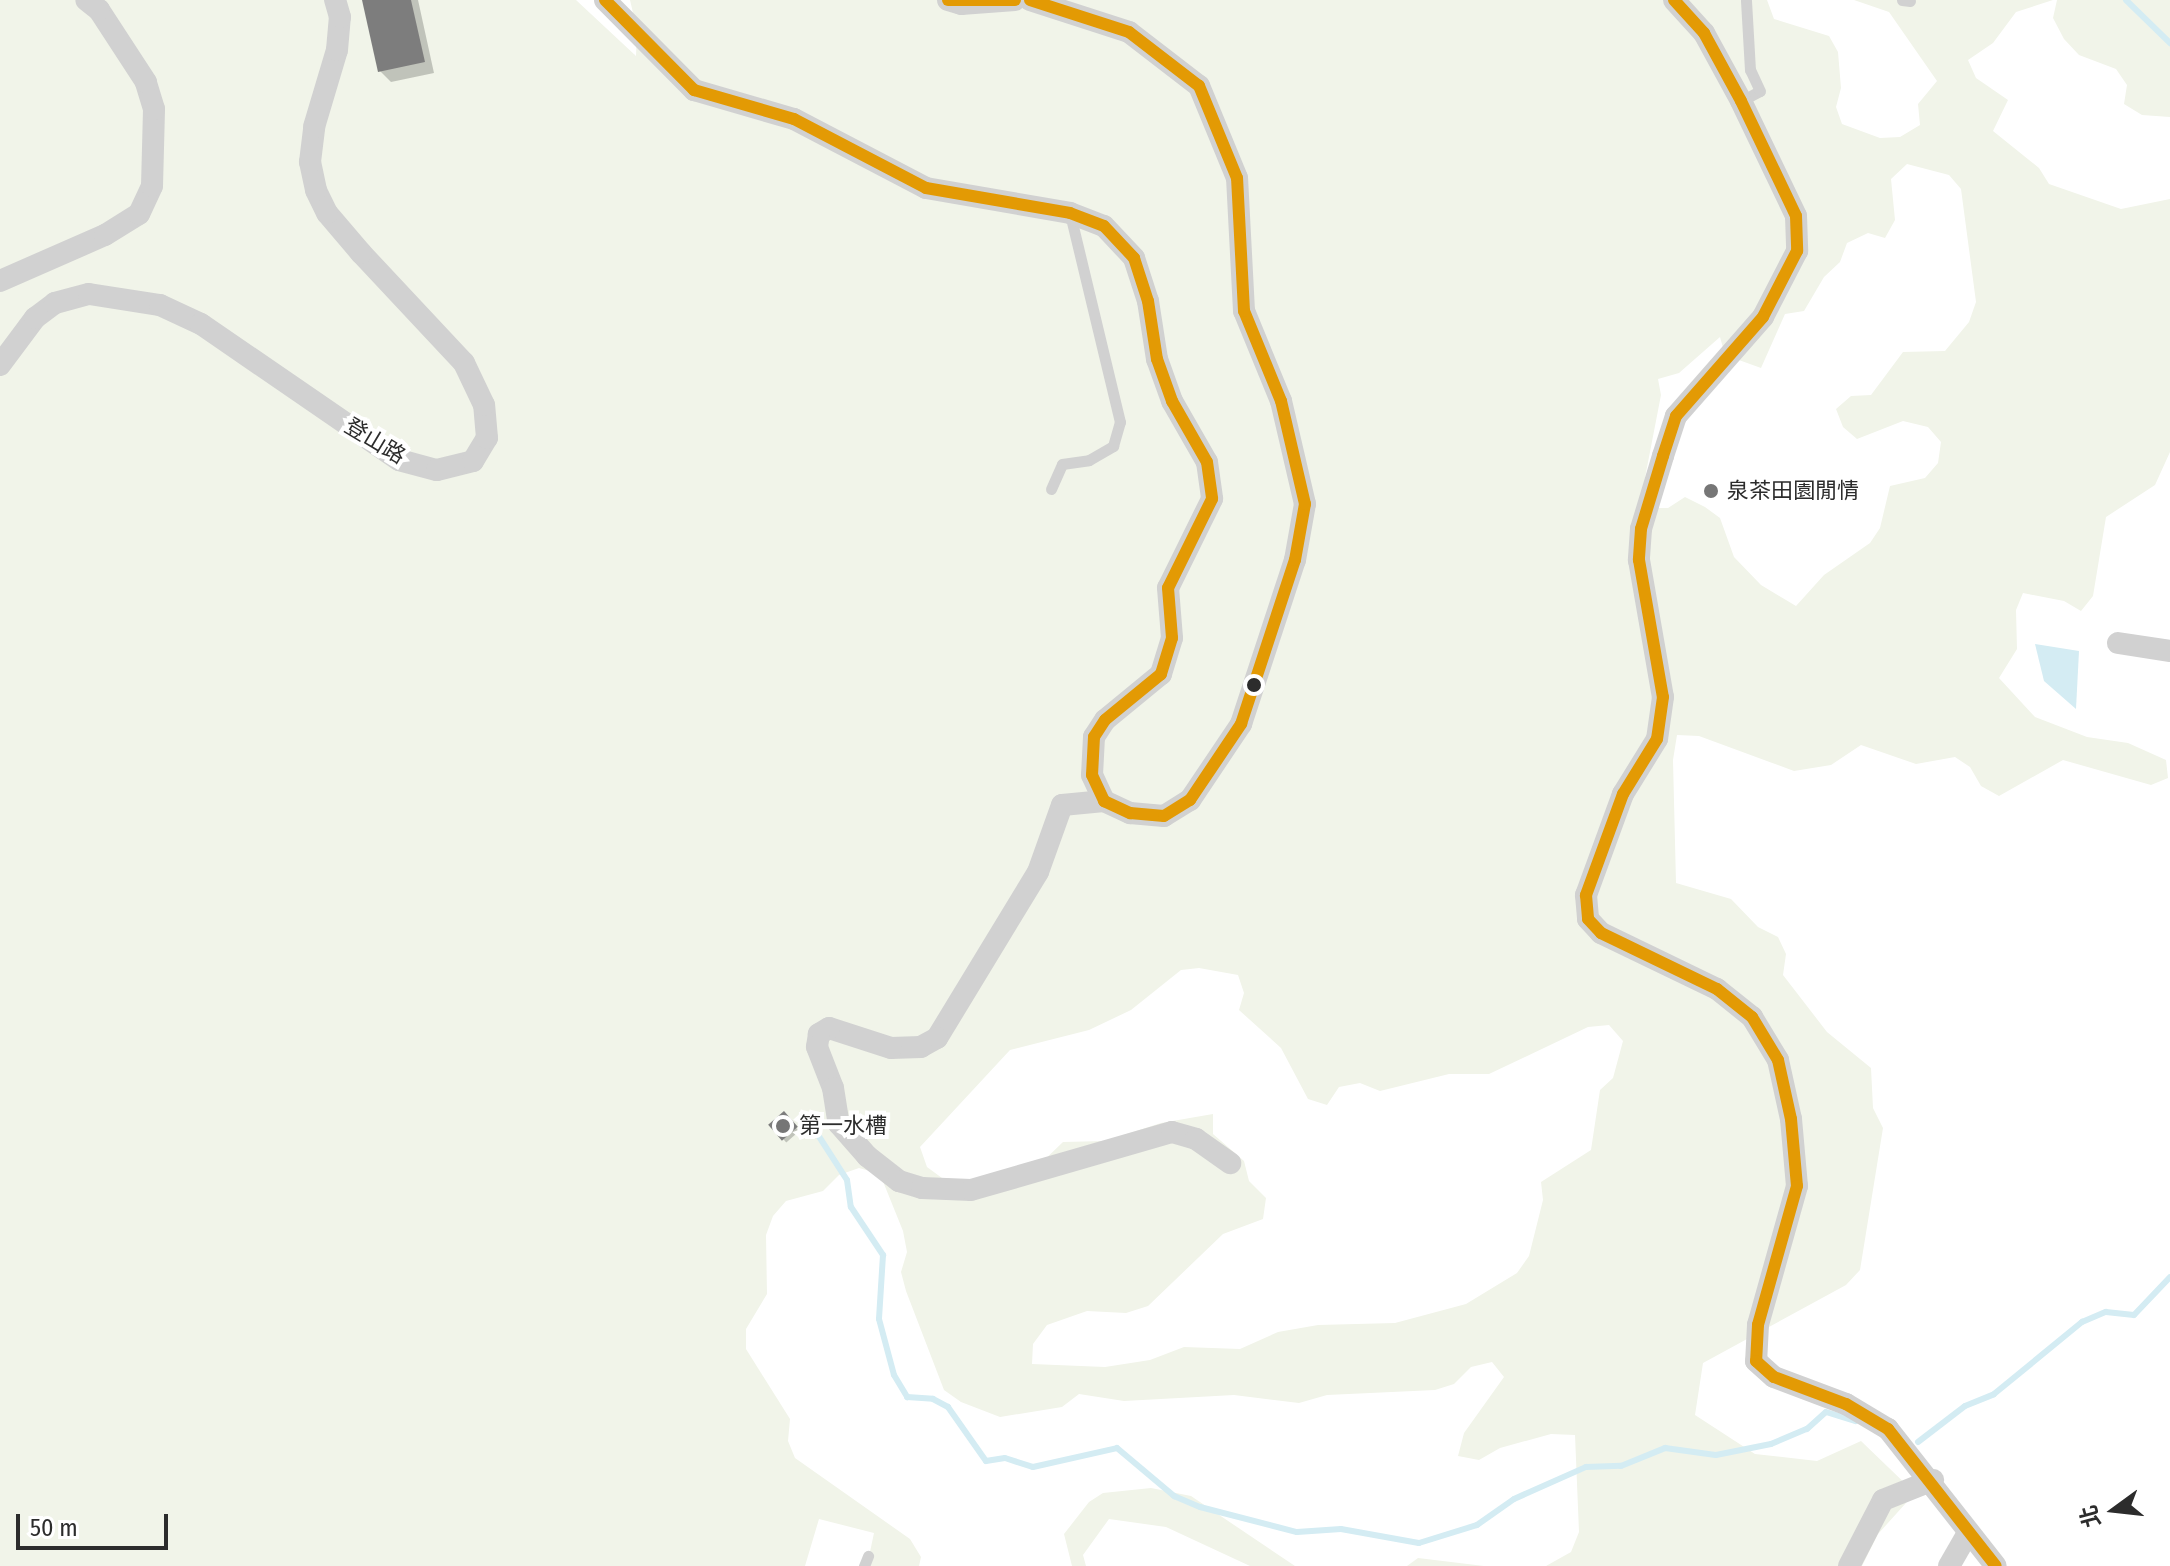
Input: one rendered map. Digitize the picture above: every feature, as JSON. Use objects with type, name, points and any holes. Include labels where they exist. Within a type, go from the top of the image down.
[{"type":"street","points":[[0,281],[105,235],[139,214],[152,186],[154,109],[146,82],[99,10],[86,0]]},
{"type":"street","name":"登山路","points":[[0,365],[35,318],[55,303],[89,294],[160,305],[201,324],[399,460],[437,470],[473,461],[487,438],[484,405],[464,363],[344,233],[316,190],[310,162],[314,127],[337,50],[340,17],[335,0]]},
{"type":"street","points":[[605,0],[694,90],[794,119],[926,188],[1070,213],[1104,226],[1134,258],[1148,301],[1157,359],[1172,401],[1207,462],[1212,499],[1168,588],[1172,638],[1161,674],[1105,720],[1094,737],[1092,775],[1104,801]]},
{"type":"street","points":[[948,0],[961,4],[1015,0]]},
{"type":"street","points":[[1030,0],[1129,32],[1199,86],[1237,178],[1244,311],[1281,401],[1305,504],[1295,560],[1241,724],[1216,768],[1190,800],[1164,816],[1130,813],[1104,801],[1062,805],[1038,872],[937,1038],[921,1047],[891,1048],[829,1028],[819,1034],[817,1047],[833,1088],[839,1124],[867,1156],[899,1181],[922,1188],[971,1190],[1172,1132],[1196,1139],[1230,1163]]},
{"type":"street","points":[[1674,0],[1704,33],[1741,101],[1796,216],[1797,251],[1763,317],[1676,416],[1663,456],[1641,529],[1639,560],[1663,697],[1657,739],[1623,794],[1586,895],[1588,919],[1601,933],[1717,989],[1752,1017],[1778,1060],[1791,1119],[1797,1186],[1758,1325],[1756,1361],[1774,1377],[1846,1404],[1888,1429],[1933,1480],[1968,1533],[1996,1566]]},
{"type":"street","points":[[2118,643],[2170,651]]},
{"type":"street","points":[[1849,1566],[1883,1500],[1933,1480]]},
{"type":"street","points":[[1949,1566],[1968,1533]]},
{"type":"lane","points":[[1741,101],[1760,91],[1750,70],[1746,0]]},
{"type":"lane","points":[[1902,0],[1910,1]]},
{"type":"lane","points":[[1051,489],[1062,464],[1089,460],[1113,446],[1120,422],[1070,213]]},
{"type":"shaded area","points":[[0,0],[576,0],[636,56],[637,30],[630,0],[1767,0],[1774,19],[1829,36],[1838,52],[1841,88],[1836,107],[1842,124],[1880,138],[1900,137],[1920,125],[1918,104],[1937,81],[1889,12],[1854,0],[2053,0],[2016,12],[1993,43],[1968,60],[1976,78],[2008,100],[1993,131],[2039,168],[2049,184],[2121,209],[2170,199],[2170,452],[2155,485],[2106,517],[2093,596],[2081,611],[2064,601],[2023,593],[2016,610],[2017,649],[1999,678],[2035,717],[2087,737],[2128,743],[2166,760],[2168,778],[2151,785],[2063,760],[1999,796],[1981,786],[1970,767],[1955,757],[1916,764],[1861,745],[1831,765],[1794,771],[1699,736],[1677,735],[1673,760],[1676,883],[1731,899],[1758,927],[1778,937],[1786,954],[1783,975],[1827,1032],[1871,1068],[1873,1108],[1883,1128],[1860,1270],[1846,1285],[1703,1363],[1695,1415],[1755,1454],[1817,1461],[1861,1441],[1915,1493],[1878,1534],[1862,1566],[1546,1566],[1571,1552],[1579,1532],[1575,1435],[1551,1434],[1500,1448],[1479,1460],[1458,1456],[1464,1433],[1504,1377],[1492,1362],[1471,1367],[1454,1384],[1435,1390],[1327,1395],[1299,1403],[1234,1395],[1124,1401],[1079,1394],[1062,1407],[1000,1417],[961,1402],[944,1390],[906,1291],[901,1272],[907,1252],[903,1231],[880,1174],[859,1168],[839,1175],[823,1191],[786,1201],[773,1216],[766,1235],[767,1294],[746,1329],[746,1349],[790,1419],[788,1441],[795,1458],[910,1539],[921,1557],[919,1566],[867,1566],[874,1533],[819,1519],[805,1566],[0,1566]],"holes":[[[1907,164],[1949,175],[1961,189],[1976,302],[1969,322],[1945,351],[1903,352],[1871,395],[1851,396],[1836,409],[1843,427],[1857,439],[1903,421],[1928,427],[1941,442],[1938,463],[1925,478],[1890,486],[1880,528],[1870,543],[1824,575],[1796,606],[1761,585],[1734,557],[1720,518],[1705,507],[1685,497],[1668,508],[1648,508],[1643,488],[1661,395],[1658,379],[1679,373],[1720,337],[1725,355],[1761,368],[1785,314],[1804,311],[1824,277],[1840,262],[1847,243],[1868,233],[1885,238],[1895,220],[1891,179]],[[1199,968],[1238,975],[1244,993],[1239,1010],[1281,1048],[1308,1099],[1327,1105],[1339,1087],[1360,1083],[1380,1091],[1449,1074],[1489,1074],[1588,1027],[1609,1025],[1623,1041],[1613,1078],[1600,1090],[1591,1150],[1541,1182],[1543,1200],[1529,1256],[1517,1273],[1466,1304],[1395,1323],[1318,1325],[1278,1332],[1240,1349],[1184,1347],[1150,1360],[1105,1367],[1032,1364],[1033,1344],[1047,1325],[1087,1311],[1126,1313],[1148,1306],[1223,1234],[1263,1219],[1266,1198],[1249,1181],[1244,1161],[1213,1134],[1213,1114],[1161,1123],[1105,1141],[1063,1142],[1038,1166],[983,1187],[942,1178],[927,1167],[920,1147],[1010,1050],[1089,1030],[1131,1010],[1181,970]]]},
{"type":"shaded area","points":[[2057,0],[2170,0],[2170,117],[2142,115],[2124,104],[2127,85],[2116,69],[2079,55],[2064,39],[2053,18]]},
{"type":"shaded area","points":[[1151,1488],[1191,1496],[1295,1566],[1250,1566],[1166,1527],[1109,1519],[1083,1555],[1086,1566],[1072,1566],[1064,1534],[1089,1502],[1103,1493]]},
{"type":"shaded area","points":[[1418,1558],[1484,1566],[1407,1566]]},
{"type":"water","points":[[2035,644],[2079,651],[2076,709],[2044,681]]},
{"type":"building","points":[[362,0],[411,0],[425,62],[378,72]]},
{"type":"building","name":"第一水槽","points":[[784,1111],[798,1127],[782,1141],[768,1125]]},
{"type":"waterway","points":[[2126,0],[2170,43]]},
{"type":"waterway","points":[[809,1121],[847,1180],[851,1207],[883,1255],[879,1319],[894,1375],[907,1397],[933,1399],[948,1407],[986,1461],[1005,1458],[1033,1467],[1117,1448],[1174,1496],[1200,1507],[1297,1532],[1341,1529],[1419,1543],[1477,1525],[1514,1499],[1586,1467],[1621,1466],[1665,1448],[1716,1455],[1771,1444],[1807,1429],[1826,1412],[1856,1421]]},
{"type":"waterway","points":[[1918,1442],[1965,1406],[1994,1394],[2082,1322],[2106,1312],[2134,1315],[2170,1277]]},
{"type":"transit line","points":[[605,0],[694,90],[794,119],[926,188],[1070,213],[1104,226],[1134,258],[1148,301],[1157,359],[1172,401],[1207,462],[1212,499],[1168,588],[1172,638],[1161,674],[1105,720],[1094,737],[1092,775],[1104,801],[1130,813],[1164,816],[1190,800],[1241,724],[1295,560],[1305,504],[1281,401],[1244,311],[1237,178],[1199,86],[1129,32],[1030,0]]},
{"type":"transit line","points":[[948,0],[1015,0]]},
{"type":"transit line","points":[[1674,0],[1704,33],[1741,101],[1796,216],[1797,251],[1763,317],[1676,416],[1663,456],[1641,529],[1639,560],[1663,697],[1657,739],[1623,794],[1586,895],[1588,919],[1601,933],[1717,989],[1752,1017],[1778,1060],[1791,1119],[1797,1186],[1758,1325],[1756,1361],[1774,1377],[1846,1404],[1888,1429],[1996,1566]]},
{"type":"place","name":"泉茶田園閒情","points":[[1711,491]]},
{"type":"place","name":"第一水槽","points":[[783,1126]]}]
